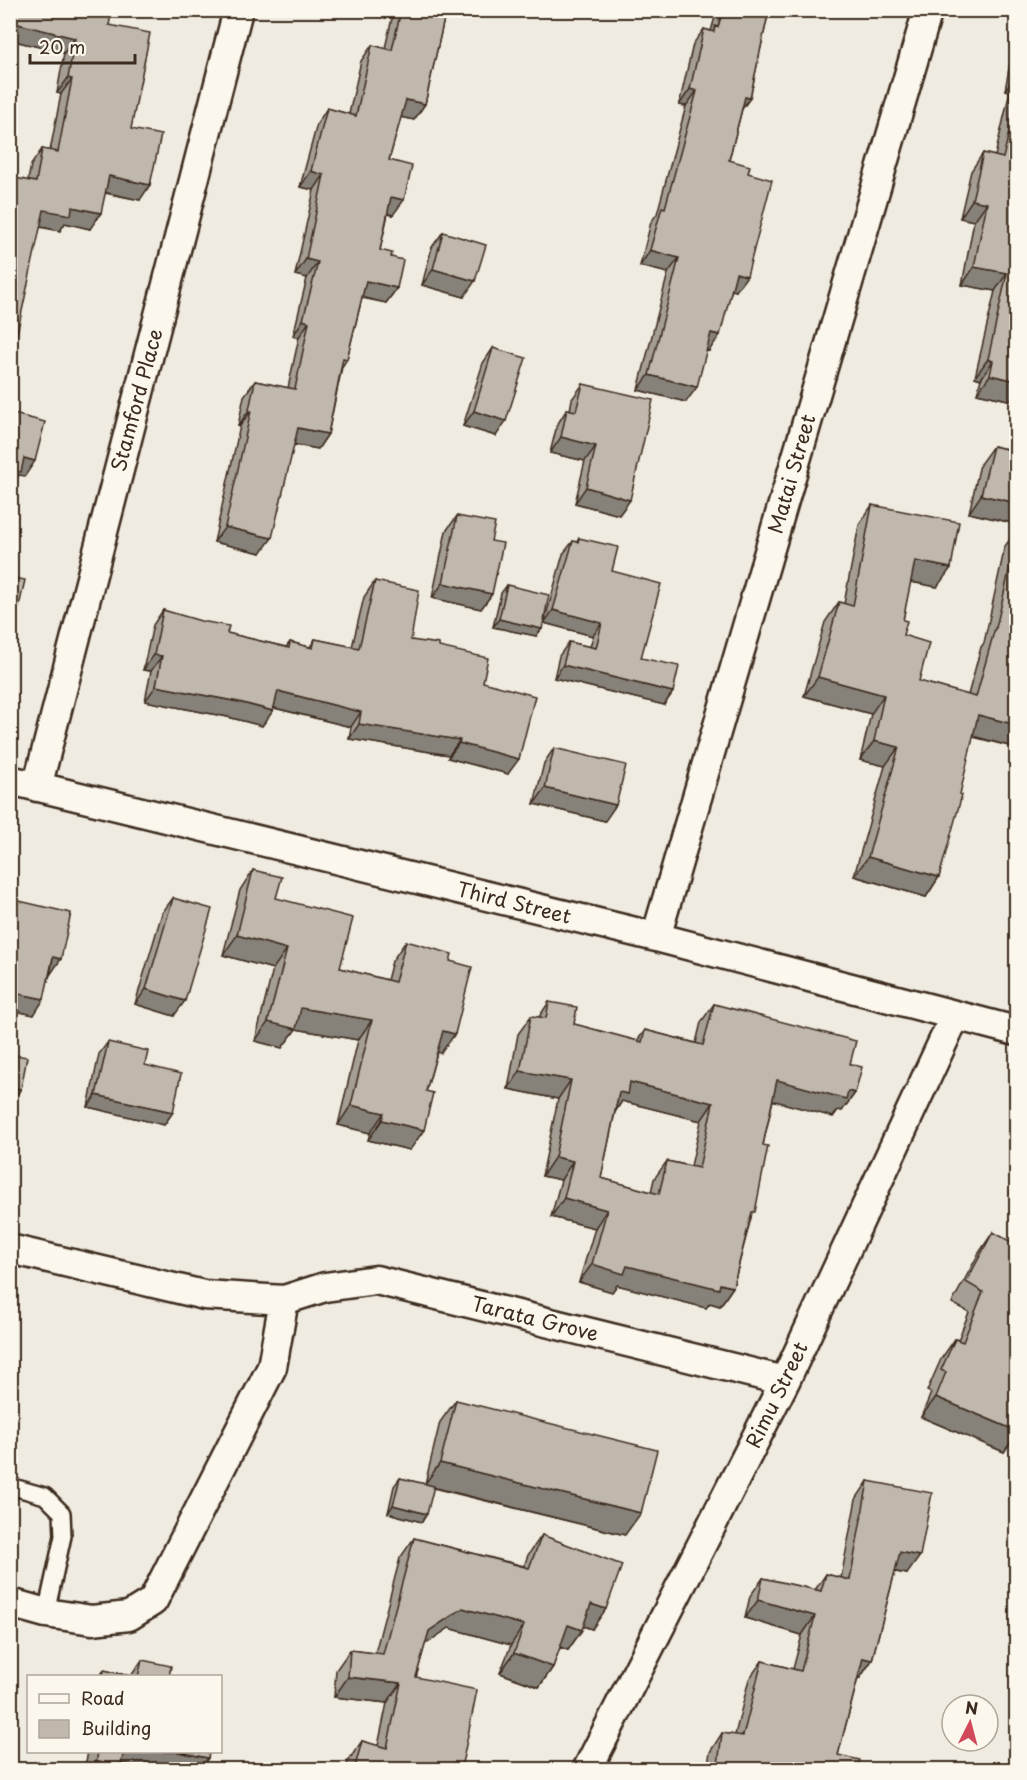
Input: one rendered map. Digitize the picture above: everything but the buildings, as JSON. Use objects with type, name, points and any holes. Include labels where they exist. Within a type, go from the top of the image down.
[{"type":"street","name":"Matai Street","points":[[656,937],[928,10]]},
{"type":"street","name":"Stamford Place","points":[[24,784],[237,14]]},
{"type":"street","name":"Third Street","points":[[24,784],[656,937],[1017,1031]]},
{"type":"street","name":"Rimu Street","points":[[587,1770],[785,1381],[955,1016]]},
{"type":"street","name":"Tarata Grove","points":[[10,1249],[204,1295],[284,1300],[324,1287],[376,1280],[785,1381]]},
{"type":"street","points":[[10,1603],[46,1613],[92,1620],[129,1616],[153,1601],[272,1366],[284,1300]]},
{"type":"lane","points":[[10,1486],[45,1496],[62,1513],[63,1536],[46,1613]]}]
